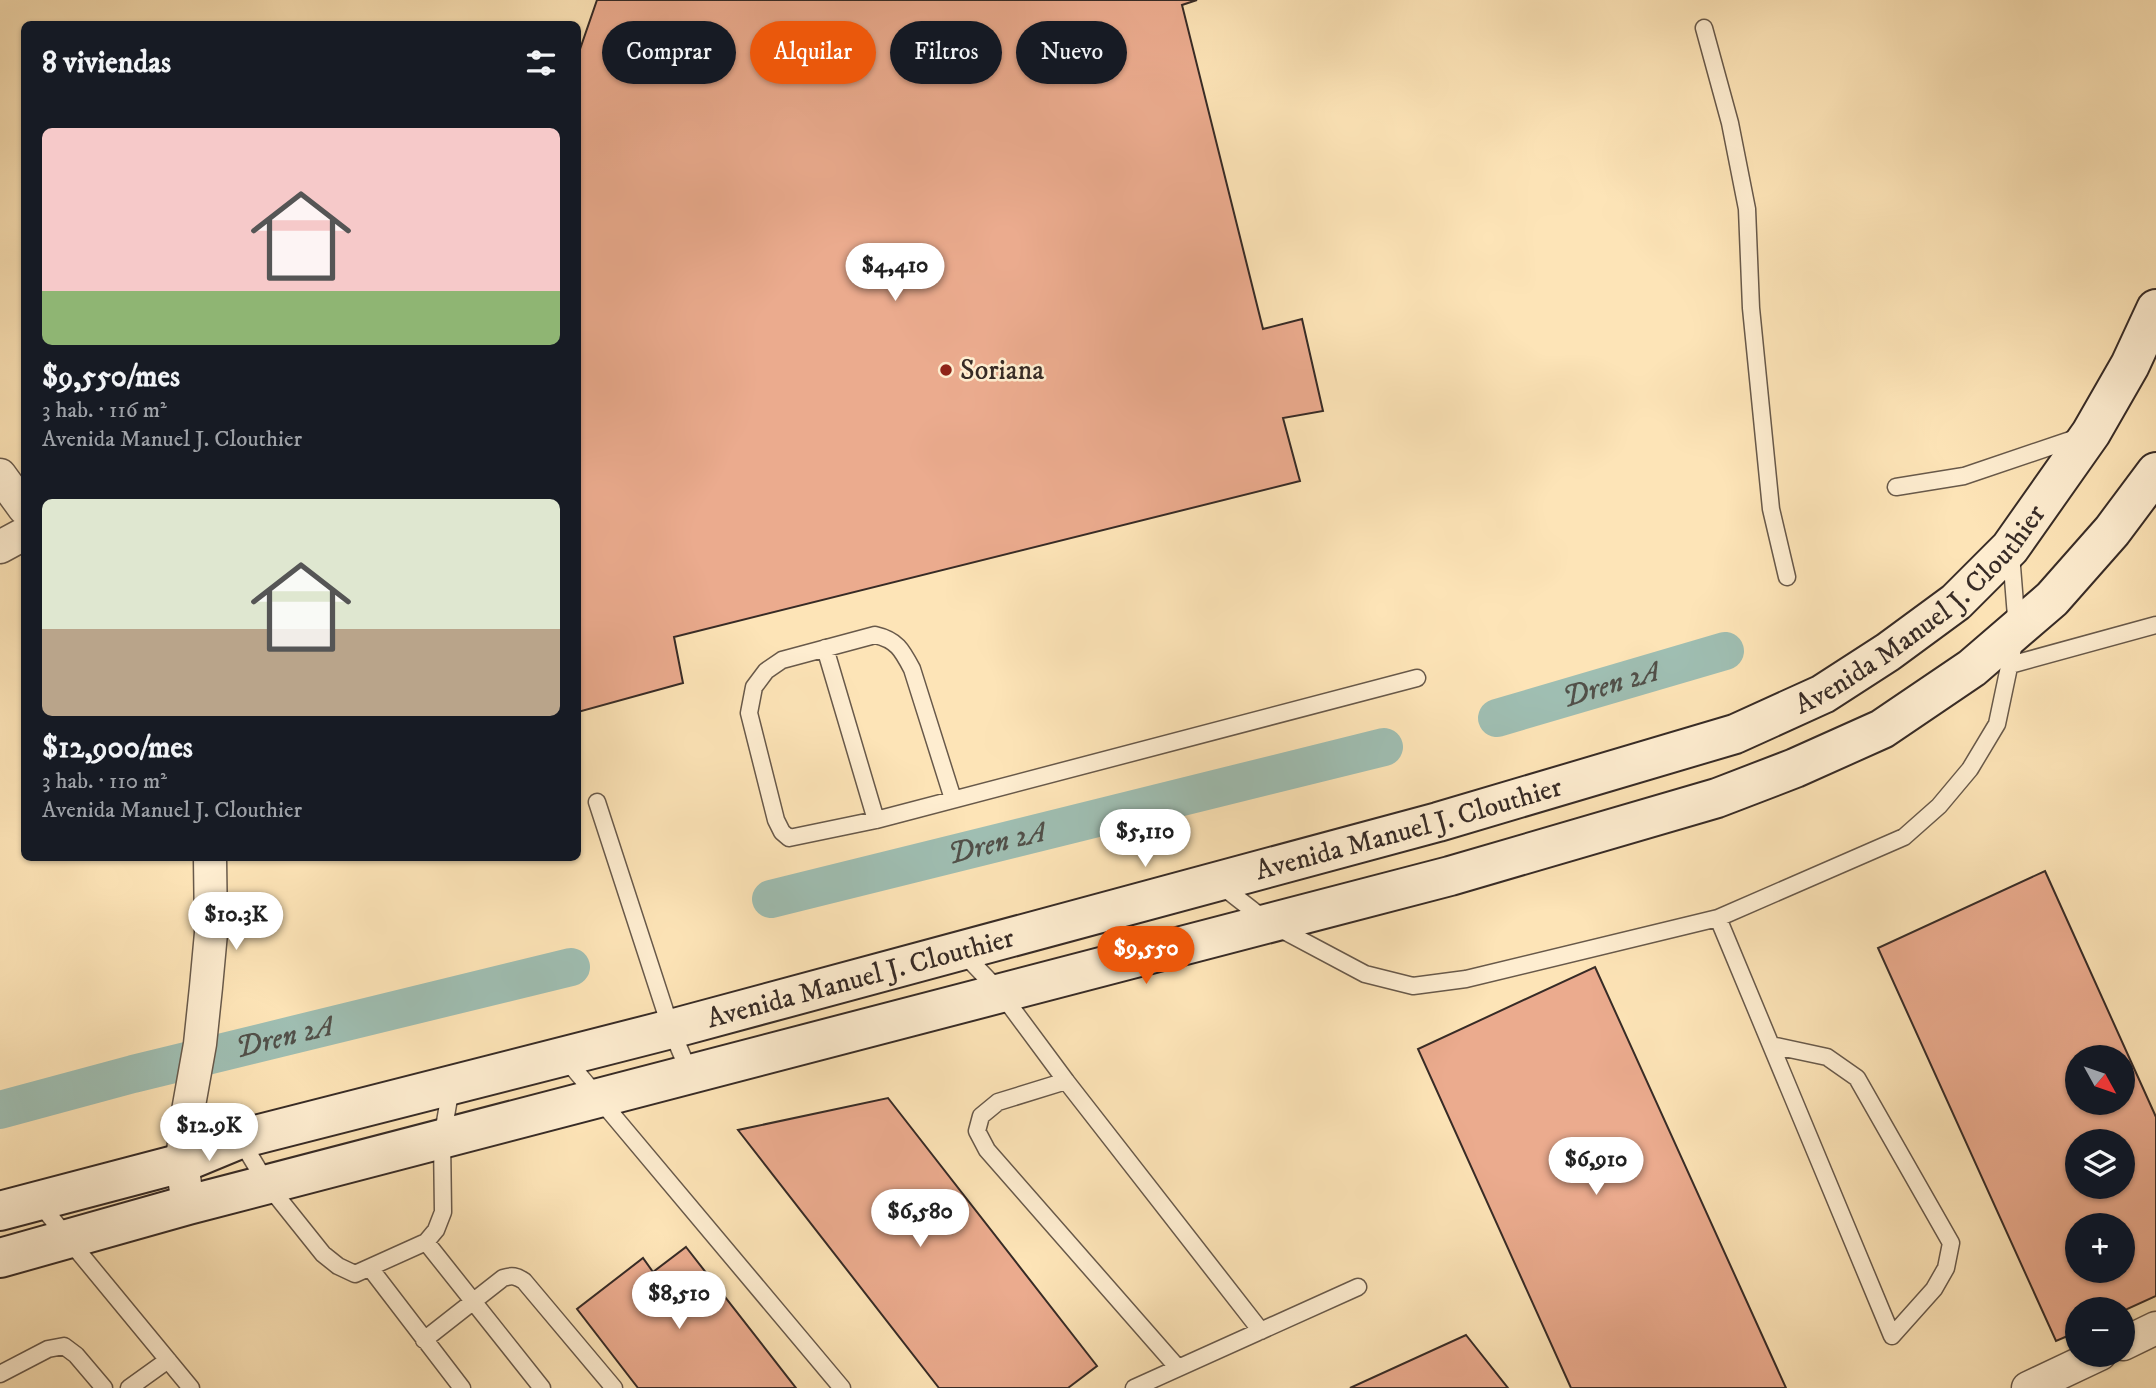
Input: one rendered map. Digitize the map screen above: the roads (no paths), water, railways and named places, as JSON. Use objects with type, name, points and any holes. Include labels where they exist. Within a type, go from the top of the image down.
[{"type":"main road","name":"Avenida Manuel J. Clouthier","points":[[0,1211],[182,1163],[240,1139],[671,1028],[1438,822],[1735,734],[1823,694],[1888,652],[1956,602],[2010,548],[2091,433],[2130,365],[2156,309]]},
{"type":"main road","name":"Avenida Manuel J. Clouthier","points":[[0,1258],[267,1184],[1450,876],[1717,798],[1795,768],[1882,729],[1972,668],[2014,647],[2112,531],[2156,472]]},
{"type":"street","points":[[0,475],[21,504]]},
{"type":"street","points":[[0,547],[21,536]]},
{"type":"street","points":[[188,1205],[182,1163],[186,1122],[200,1044],[211,933],[210,861]]},
{"type":"street","points":[[2135,1338],[2156,1328]]},
{"type":"street","points":[[2028,1388],[2072,1367]]},
{"type":"lane","points":[[1704,28],[1730,122],[1747,209],[1751,308],[1771,509],[1787,577]]},
{"type":"lane","points":[[1895,487],[1964,476],[2091,433]]},
{"type":"lane","points":[[1216,881],[1269,923],[1365,974],[1413,986],[1466,979],[1718,918],[1904,837],[1939,806],[1970,769],[1997,724],[2014,647],[2010,548]]},
{"type":"lane","points":[[2014,647],[2156,625]]},
{"type":"lane","points":[[953,799],[912,669],[890,639],[875,635],[782,660],[766,671],[754,687],[749,713],[776,820],[782,832],[789,838],[876,820],[1417,678]]},
{"type":"lane","points":[[825,648],[876,820]]},
{"type":"lane","points":[[597,802],[671,1028],[690,1074]]},
{"type":"lane","points":[[1718,918],[1892,1336],[1934,1289],[1946,1268],[1951,1243],[1857,1078],[1827,1057],[1771,1045]]},
{"type":"lane","points":[[960,950],[1000,992],[1261,1331]]},
{"type":"lane","points":[[564,1056],[842,1388]]},
{"type":"lane","points":[[1066,1081],[998,1102],[981,1116],[977,1131],[988,1150],[1178,1368]]},
{"type":"lane","points":[[240,1139],[267,1184],[323,1255],[355,1274],[426,1242],[436,1230],[443,1212],[442,1139],[452,1085]]},
{"type":"lane","points":[[38,1201],[191,1388]]},
{"type":"lane","points":[[426,1242],[542,1388]]},
{"type":"lane","points":[[370,1268],[462,1388]]},
{"type":"lane","points":[[424,1340],[503,1278],[519,1277],[614,1388]]},
{"type":"lane","points":[[1134,1388],[1358,1287]]},
{"type":"lane","points":[[0,1374],[48,1349],[64,1346],[76,1355],[104,1388]]},
{"type":"lane","points":[[129,1388],[168,1360]]},
{"type":"waterway","name":"Dren 2A","points":[[1497,718],[1725,651]]},
{"type":"waterway","name":"Dren 2A","points":[[771,899],[1384,747]]},
{"type":"waterway","name":"Dren 2A","points":[[0,1110],[133,1074],[571,967]]},
{"type":"place","name":"Soriana","points":[[946,370]]}]
